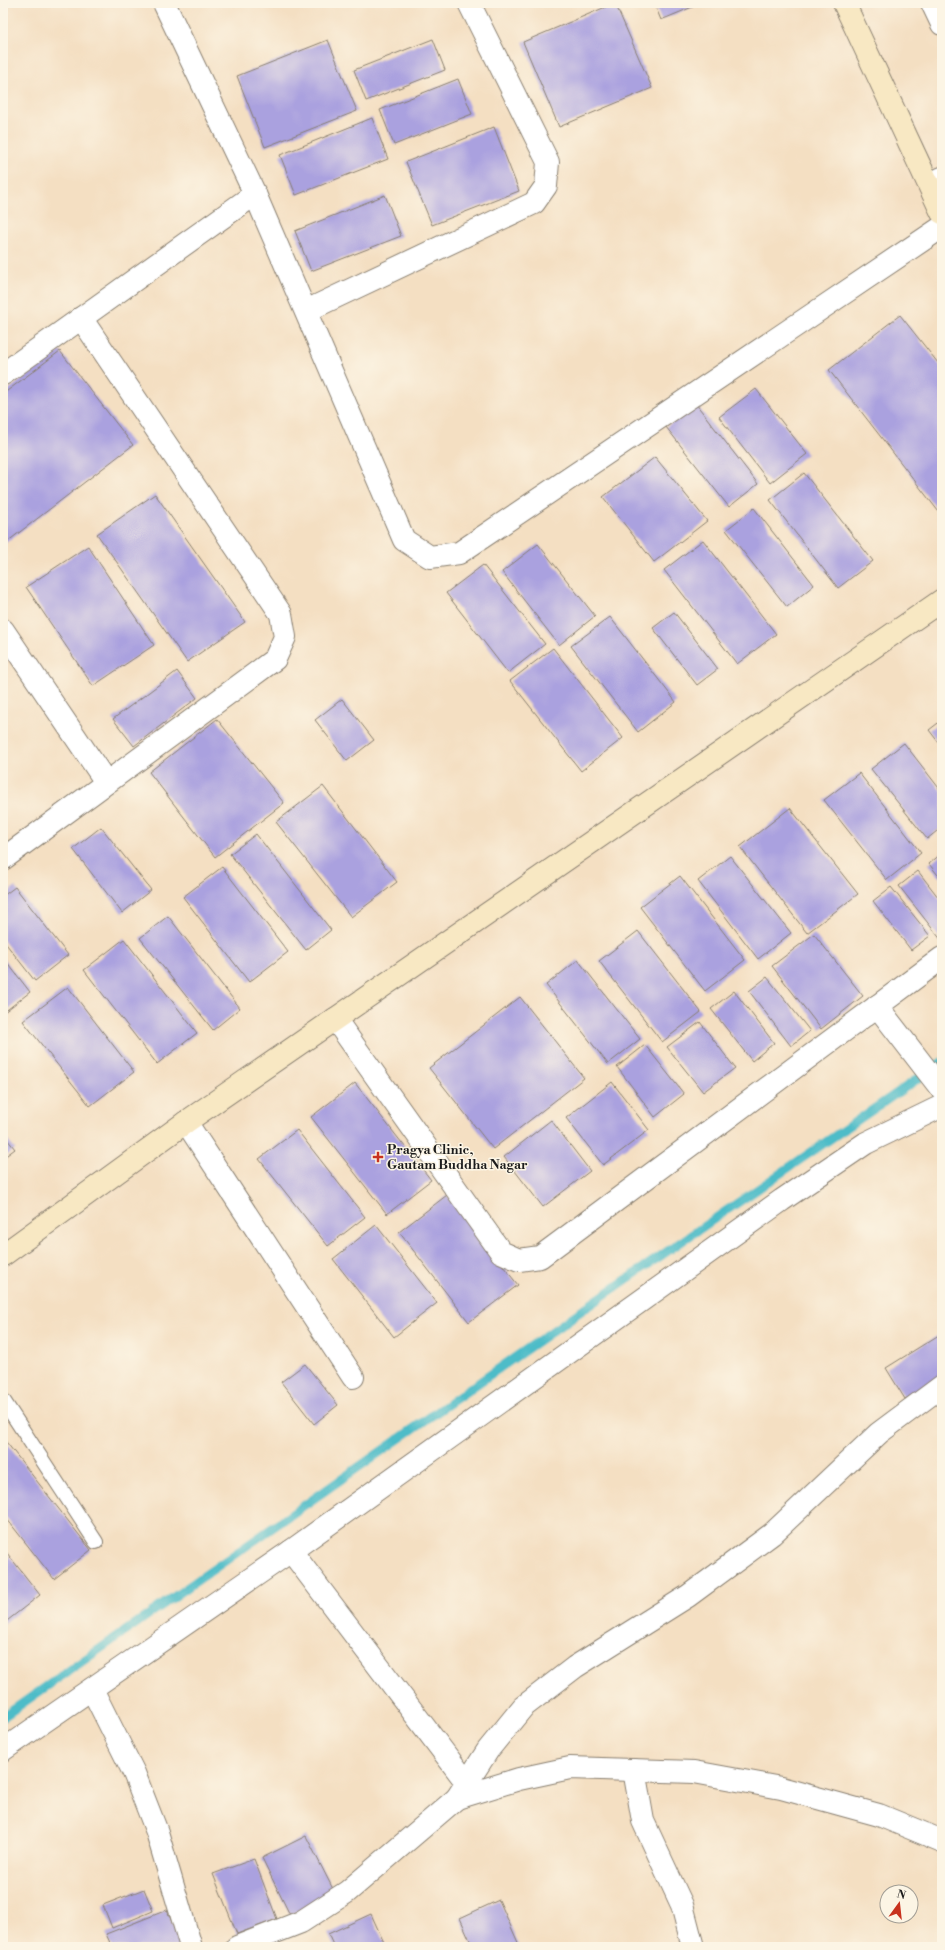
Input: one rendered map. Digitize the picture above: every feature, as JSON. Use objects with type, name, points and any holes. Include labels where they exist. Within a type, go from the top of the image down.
[{"type":"street","points":[[164,3],[254,194],[404,540],[430,556],[459,553],[942,228]]},
{"type":"street","points":[[306,311],[534,203],[546,186],[548,162],[469,3]]},
{"type":"street","points":[[844,3],[936,181],[942,213]]},
{"type":"street","points":[[932,3],[942,24]]},
{"type":"street","points":[[3,374],[254,194]]},
{"type":"street","points":[[3,859],[275,659],[285,637],[281,614],[80,318]]},
{"type":"street","points":[[3,1255],[186,1122],[942,600]]},
{"type":"street","points":[[3,630],[106,782]]},
{"type":"street","points":[[335,1019],[501,1252],[519,1260],[540,1257],[942,958]]},
{"type":"street","points":[[877,1006],[939,1087]]},
{"type":"street","points":[[3,1750],[291,1551],[782,1200],[866,1143],[942,1106]]},
{"type":"street","points":[[186,1122],[353,1377]]},
{"type":"street","points":[[237,1947],[301,1922],[347,1892],[462,1790],[488,1750],[523,1707],[575,1667],[688,1596],[772,1534],[879,1433],[942,1386]]},
{"type":"street","points":[[291,1551],[462,1790]]},
{"type":"street","points":[[92,1689],[134,1773],[158,1832],[191,1947]]},
{"type":"street","points":[[462,1790],[570,1768],[694,1772],[781,1788],[879,1815],[942,1841]]},
{"type":"street","points":[[634,1770],[643,1821],[682,1905],[693,1947]]},
{"type":"lane","points":[[3,1400],[96,1542]]},
{"type":"building","points":[[615,3],[652,88],[559,127],[523,42]]},
{"type":"building","points":[[654,3],[702,3],[661,20]]},
{"type":"building","points":[[433,39],[445,70],[366,101],[354,70]]},
{"type":"building","points":[[328,40],[357,111],[265,147],[237,76]]},
{"type":"building","points":[[458,79],[472,114],[394,145],[380,110]]},
{"type":"building","points":[[372,118],[388,159],[296,195],[280,155]]},
{"type":"building","points":[[494,127],[519,191],[432,225],[406,162]]},
{"type":"building","points":[[385,195],[401,236],[311,271],[295,231]]},
{"type":"building","points":[[900,315],[942,368],[942,516],[829,370]]},
{"type":"building","points":[[60,351],[133,445],[3,545],[3,394]]},
{"type":"building","points":[[756,389],[807,454],[770,483],[719,417]]},
{"type":"building","points":[[696,404],[758,484],[729,507],[666,427]]},
{"type":"building","points":[[655,457],[707,521],[654,562],[603,497]]},
{"type":"building","points":[[804,473],[873,561],[838,588],[770,500]]},
{"type":"building","points":[[155,494],[245,622],[187,662],[97,534]]},
{"type":"building","points":[[754,508],[814,585],[787,607],[726,530]]},
{"type":"building","points":[[703,540],[776,634],[737,664],[664,570]]},
{"type":"building","points":[[538,544],[595,616],[559,645],[502,572]]},
{"type":"building","points":[[88,546],[154,645],[93,686],[26,587]]},
{"type":"building","points":[[483,565],[545,644],[508,673],[446,593]]},
{"type":"building","points":[[674,612],[718,669],[697,685],[653,628]]},
{"type":"building","points":[[610,617],[676,702],[638,732],[571,646]]},
{"type":"building","points":[[553,648],[623,738],[581,771],[510,681]]},
{"type":"building","points":[[177,671],[197,698],[134,746],[113,719]]},
{"type":"building","points":[[342,699],[374,740],[347,761],[315,720]]},
{"type":"building","points":[[217,719],[284,803],[215,857],[149,772]]},
{"type":"building","points":[[942,720],[942,747],[929,730]]},
{"type":"building","points":[[904,743],[942,792],[942,827],[927,839],[871,769]]},
{"type":"building","points":[[859,773],[921,853],[887,880],[824,800]]},
{"type":"building","points":[[323,786],[397,882],[351,917],[276,822]]},
{"type":"building","points":[[790,808],[858,894],[807,933],[740,847]]},
{"type":"building","points":[[101,827],[151,890],[122,913],[73,849]]},
{"type":"building","points":[[256,834],[331,930],[306,950],[230,854]]},
{"type":"building","points":[[942,853],[942,880],[929,864]]},
{"type":"building","points":[[730,856],[791,933],[758,959],[698,881]]},
{"type":"building","points":[[222,867],[288,952],[249,982],[183,897]]},
{"type":"building","points":[[918,871],[942,902],[942,941],[899,886]]},
{"type":"building","points":[[680,876],[745,960],[705,991],[640,907]]},
{"type":"building","points":[[15,887],[68,955],[35,981],[3,940],[3,896]]},
{"type":"building","points":[[891,887],[930,936],[911,950],[873,901]]},
{"type":"building","points":[[168,916],[240,1008],[213,1030],[140,938]]},
{"type":"building","points":[[638,931],[701,1012],[662,1042],[599,961]]},
{"type":"building","points":[[814,934],[863,996],[821,1029],[772,966]]},
{"type":"building","points":[[124,939],[197,1033],[157,1064],[84,970]]},
{"type":"building","points":[[3,957],[30,992],[3,1013]]},
{"type":"building","points":[[578,960],[640,1039],[608,1064],[546,985]]},
{"type":"building","points":[[767,977],[810,1031],[791,1046],[749,991]]},
{"type":"building","points":[[68,987],[134,1072],[90,1106],[23,1021]]},
{"type":"building","points":[[734,991],[774,1043],[752,1061],[711,1009]]},
{"type":"building","points":[[520,997],[584,1078],[493,1149],[429,1068]]},
{"type":"building","points":[[700,1022],[735,1068],[703,1092],[667,1047]]},
{"type":"building","points":[[645,1045],[684,1094],[655,1117],[617,1067]]},
{"type":"building","points":[[612,1082],[649,1130],[603,1165],[566,1118]]},
{"type":"building","points":[[355,1083],[431,1180],[387,1214],[311,1117]]},
{"type":"building","points":[[551,1120],[590,1171],[543,1207],[504,1157]]},
{"type":"building","points":[[297,1130],[365,1217],[328,1246],[259,1159]]},
{"type":"building","points":[[3,1134],[15,1149],[3,1158]]},
{"type":"building","points":[[447,1195],[518,1285],[469,1322],[399,1232]]},
{"type":"building","points":[[376,1225],[437,1303],[394,1337],[333,1259]]},
{"type":"building","points":[[942,1333],[942,1376],[905,1399],[886,1368]]},
{"type":"building","points":[[305,1364],[338,1405],[314,1424],[281,1382]]},
{"type":"building","points":[[3,1438],[91,1550],[54,1579],[3,1514]]},
{"type":"building","points":[[3,1548],[40,1595],[3,1624]]},
{"type":"building","points":[[306,1836],[335,1893],[290,1915],[262,1858]]},
{"type":"building","points":[[254,1859],[277,1919],[237,1934],[213,1874]]},
{"type":"building","points":[[144,1889],[153,1911],[112,1928],[103,1905]]},
{"type":"building","points":[[499,1900],[520,1947],[473,1947],[460,1918]]},
{"type":"building","points":[[167,1910],[182,1947],[112,1947],[106,1934]]},
{"type":"building","points":[[371,1914],[386,1947],[334,1947],[328,1934]]},
{"type":"waterway","points":[[3,1717],[588,1306],[942,1062]]},
{"type":"place","name":"Pragya Clinic, Gautam Buddha Nagar","points":[[378,1157]]}]
